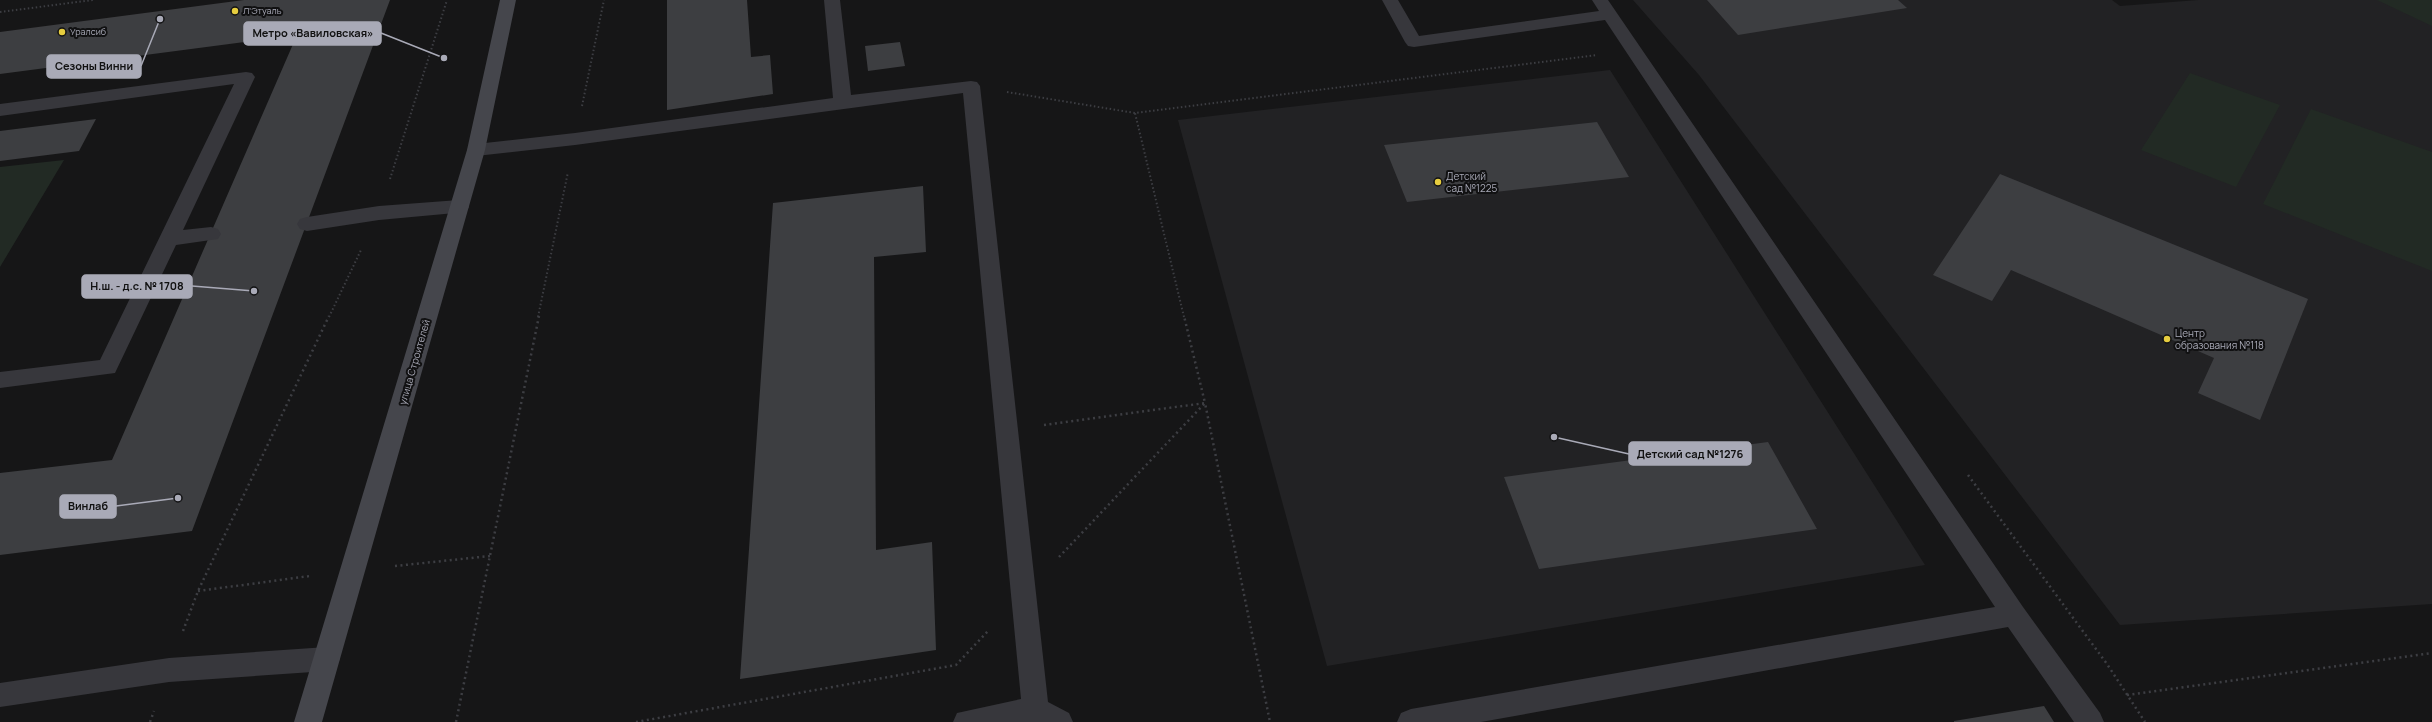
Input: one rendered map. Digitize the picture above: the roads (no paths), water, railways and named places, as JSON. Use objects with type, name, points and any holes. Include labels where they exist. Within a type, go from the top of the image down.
[{"type":"street","name":"улица Строителей","points":[[308,722],[476,150],[508,0]]},
{"type":"lane","points":[[832,0],[843,102]]},
{"type":"lane","points":[[1390,0],[1414,42],[1605,7],[2014,615],[2090,722]]},
{"type":"lane","points":[[0,110],[246,77],[107,367],[0,380]]},
{"type":"lane","points":[[476,150],[575,139],[971,86],[1025,593],[1035,709]]},
{"type":"lane","points":[[307,224],[379,213],[459,207]]},
{"type":"lane","points":[[168,239],[211,234]]},
{"type":"lane","points":[[1411,722],[2014,615]]},
{"type":"lane","points":[[0,695],[169,670],[327,659]]},
{"type":"lane","points":[[967,722],[1035,709],[1059,722]]},
{"type":"place","name":"Л'Этуаль","points":[[235,11]]},
{"type":"place","name":"Сезоны Винни","points":[[160,19]]},
{"type":"place","name":"Уралсиб","points":[[62,32]]},
{"type":"place","name":"Метро «Вавиловская»","points":[[444,58]]},
{"type":"place","name":"Детский сад №1225","points":[[1438,182]]},
{"type":"place","name":"Н.ш. - д.с. № 1708","points":[[254,291]]},
{"type":"place","name":"Центр образования №118","points":[[2167,339]]},
{"type":"place","name":"Детский сад №1276","points":[[1554,437]]},
{"type":"place","name":"Винлаб","points":[[178,498]]}]
